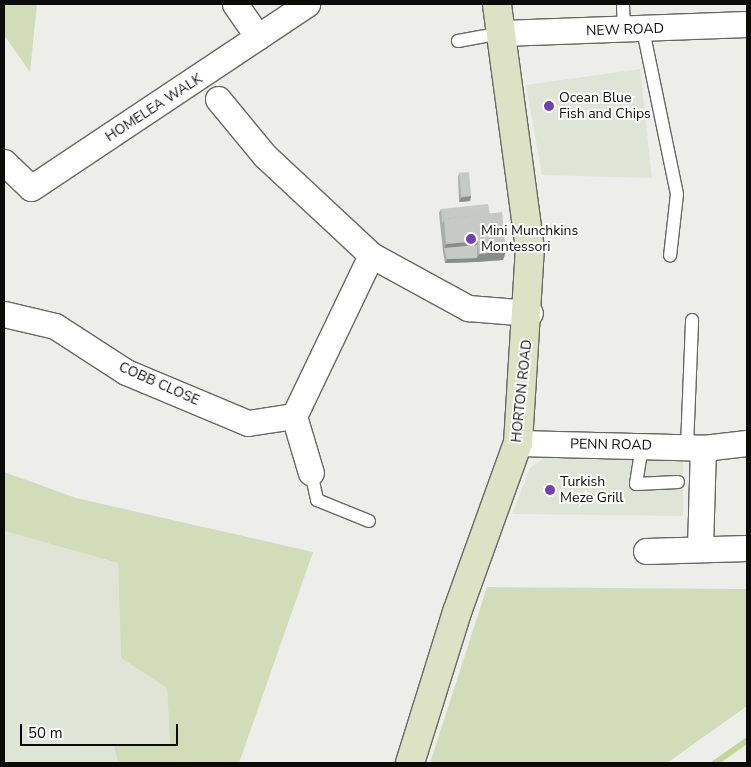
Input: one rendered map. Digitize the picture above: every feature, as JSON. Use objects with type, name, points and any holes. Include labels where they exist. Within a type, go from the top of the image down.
[{"type":"main road","name":"HORTON ROAD","points":[[410,763],[457,612],[518,443],[530,313],[530,249],[497,4]]},
{"type":"street","points":[[235,4],[258,37]]},
{"type":"street","name":"HOMELEA WALK","points":[[4,162],[32,188],[307,4]]},
{"type":"street","name":"NEW ROAD","points":[[502,33],[634,30],[747,24]]},
{"type":"street","points":[[218,99],[265,156],[371,255],[468,308],[530,313]]},
{"type":"street","points":[[310,473],[294,416],[371,255]]},
{"type":"street","name":"COBB CLOSE","points":[[4,314],[55,326],[126,372],[248,423],[294,416]]},
{"type":"street","name":"PENN ROAD","points":[[518,443],[695,448],[747,443]]},
{"type":"street","points":[[695,448],[700,548]]},
{"type":"street","points":[[646,551],[747,548]]},
{"type":"lane","points":[[622,4],[634,30],[677,194],[670,256]]},
{"type":"lane","points":[[458,41],[502,33]]},
{"type":"lane","points":[[692,320],[695,448]]},
{"type":"lane","points":[[642,446],[636,484],[678,482]]},
{"type":"lane","points":[[310,473],[317,500],[369,521]]},
{"type":"shaded area","points":[[640,69],[652,178],[542,175],[526,85]]},
{"type":"shaded area","points":[[552,452],[608,458],[683,457],[683,516],[512,514],[530,468]]},
{"type":"shaded area","points":[[4,531],[118,563],[121,658],[167,688],[170,744],[115,746],[118,763],[4,763]]},
{"type":"green space","points":[[4,4],[37,4],[30,72],[4,35]]},
{"type":"green space","points":[[4,472],[76,498],[313,552],[239,763],[118,763],[114,746],[170,744],[167,688],[121,658],[118,563],[4,531]]},
{"type":"green space","points":[[487,587],[747,589],[747,706],[667,763],[430,763]]},
{"type":"building","points":[[469,172],[471,196],[461,197],[459,173]]},
{"type":"building","points":[[488,204],[490,214],[444,219],[442,224],[441,209]]},
{"type":"building","name":"Mini Munchkins Montessori","points":[[502,212],[506,251],[479,254],[478,241],[446,244],[444,219]]},
{"type":"building","points":[[477,245],[477,258],[447,259],[444,248]]},
{"type":"waterway","points":[[715,763],[747,741]]},
{"type":"place","name":"Ocean Blue Fish and Chips","points":[[549,106]]},
{"type":"place","name":"Mini Munchkins Montessori","points":[[471,239]]},
{"type":"place","name":"Turkish Meze Grill","points":[[550,490]]}]
